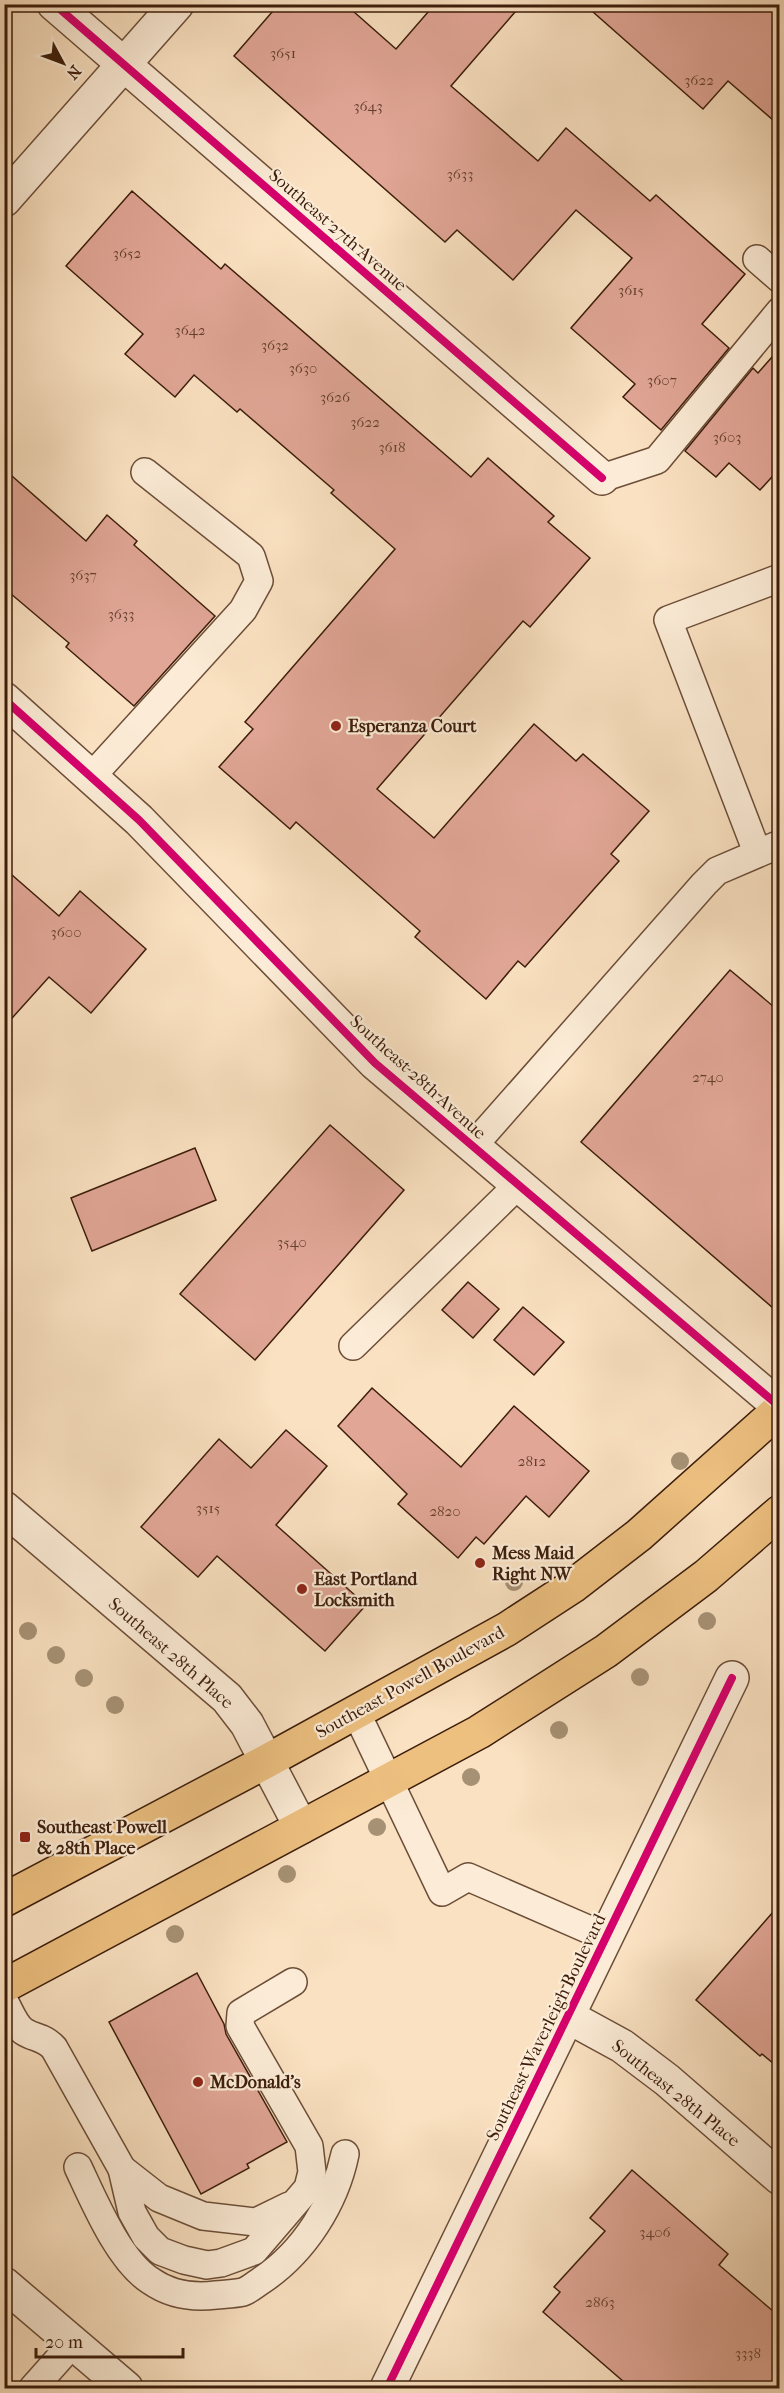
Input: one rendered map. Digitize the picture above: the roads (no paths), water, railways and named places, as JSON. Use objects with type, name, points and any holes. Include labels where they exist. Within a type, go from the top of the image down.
[{"type":"main road","name":"Southeast Powell Boulevard","points":[[4,1900],[267,1761],[507,1629],[573,1586],[639,1535],[780,1408]]},
{"type":"main road","points":[[4,1986],[479,1732],[606,1650],[706,1576],[780,1512]]},
{"type":"street","name":"Southeast 27th Avenue","points":[[54,4],[602,478]]},
{"type":"street","points":[[4,200],[177,4]]},
{"type":"street","name":"Southeast 28th Avenue","points":[[4,699],[139,820],[375,1063],[780,1408]]},
{"type":"street","name":"Southeast 28th Place","points":[[4,1508],[227,1698],[247,1724],[301,1827]]},
{"type":"street","name":"Southeast Waverleigh Boulevard","points":[[387,2388],[732,1678]]},
{"type":"street","name":"Southeast 28th Place","points":[[567,2016],[622,2046],[667,2080],[780,2178]]},
{"type":"street","points":[[4,2284],[126,2388]]},
{"type":"lane","points":[[757,259],[780,279]]},
{"type":"lane","points":[[602,478],[657,459],[780,311]]},
{"type":"lane","points":[[91,777],[243,610],[259,581],[251,556],[145,472]]},
{"type":"lane","points":[[472,1146],[704,884],[717,871],[768,848],[668,620],[780,578]]},
{"type":"lane","points":[[353,1346],[518,1185]]},
{"type":"lane","points":[[356,1712],[442,1892],[468,1877],[606,1937]]},
{"type":"lane","points":[[4,2001],[17,2025],[26,2033],[46,2039],[54,2048],[122,2169],[132,2212],[146,2237],[160,2251],[207,2265],[221,2263],[254,2251],[308,2188],[312,2172],[309,2146],[240,2026],[241,2013],[293,1982]]},
{"type":"lane","points":[[78,2167],[120,2249],[132,2265],[150,2281],[178,2295],[207,2296],[245,2292],[275,2271],[298,2248],[334,2193],[345,2154]]},
{"type":"lane","points":[[122,2169],[159,2198],[204,2216],[256,2222],[296,2203]]},
{"type":"lane","points":[[33,2388],[73,2343]]},
{"type":"place","name":"Esperanza Court","points":[[336,726]]},
{"type":"place","name":"Mess Maid Right NW","points":[[480,1563]]},
{"type":"place","name":"East Portland Locksmith","points":[[302,1589]]},
{"type":"place","name":"Southeast Powell & 28th Place","points":[[25,1837]]},
{"type":"place","name":"McDonald's","points":[[198,2082]]}]
